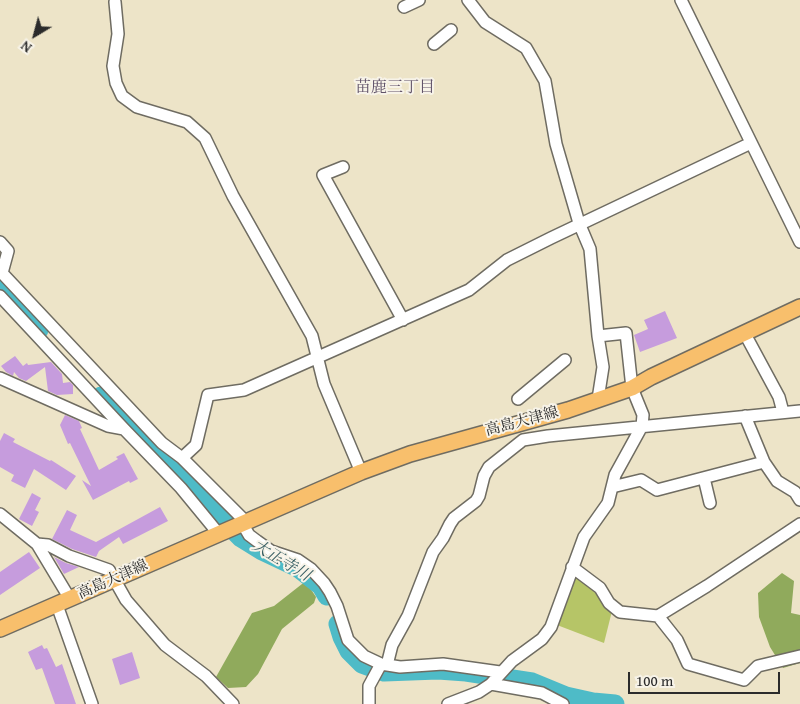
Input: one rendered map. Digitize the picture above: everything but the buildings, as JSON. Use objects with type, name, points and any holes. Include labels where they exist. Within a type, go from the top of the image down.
[{"type":"main road","name":"高島大津線","points":[[0,629],[361,472],[410,454],[568,410],[598,398],[632,388],[651,377],[800,307]]},
{"type":"street","points":[[404,7],[419,0]]},
{"type":"street","points":[[468,0],[485,22],[526,48],[544,81],[556,144],[579,223],[590,249],[603,368],[598,398]]},
{"type":"street","points":[[681,0],[800,242]]},
{"type":"street","points":[[115,2],[118,34],[113,66],[116,83],[122,96],[137,106],[187,122],[205,138],[233,196],[312,336],[324,384],[361,472]]},
{"type":"street","points":[[434,44],[451,30]]},
{"type":"street","points":[[182,458],[196,445],[208,395],[244,390],[469,290],[507,260],[579,223],[751,143]]},
{"type":"street","points":[[343,167],[323,175],[403,320]]},
{"type":"street","points":[[0,242],[8,251],[2,273],[162,443],[182,458],[242,523],[250,535],[271,551],[298,560],[311,570],[330,592],[337,606],[348,640],[364,656],[380,667],[443,664],[542,693],[563,704]]},
{"type":"street","points":[[0,296],[221,532]]},
{"type":"street","points":[[451,704],[478,692],[542,639],[551,627],[584,537],[608,503],[615,476],[642,426],[644,415],[632,388],[626,333],[598,336]]},
{"type":"street","points":[[745,334],[779,397],[783,412]]},
{"type":"street","points":[[518,399],[565,360]]},
{"type":"street","points":[[0,378],[108,426],[124,429]]},
{"type":"street","points":[[369,704],[369,686],[408,616],[433,552],[454,518],[476,501],[489,467],[523,440],[642,426],[800,411]]},
{"type":"street","points":[[745,416],[764,462],[777,482],[795,492],[800,500]]},
{"type":"street","points":[[612,487],[641,480],[657,490],[764,462]]},
{"type":"street","points":[[704,478],[710,503]]},
{"type":"street","points":[[0,514],[37,544],[63,602],[92,704]]},
{"type":"street","points":[[572,567],[600,588],[610,603],[620,612],[658,616],[737,567],[800,524]]},
{"type":"street","points":[[37,544],[48,545],[69,556],[109,570],[126,600],[165,645],[206,676],[234,704]]},
{"type":"street","points":[[658,616],[677,640],[688,664],[744,680],[758,666],[800,656]]},
{"type":"green space","points":[[782,573],[794,581],[791,613],[800,615],[800,663],[783,668],[770,647],[759,617],[758,593]]},
{"type":"green space","points":[[575,576],[598,595],[612,611],[604,643],[557,625]]},
{"type":"green space","points":[[306,582],[316,597],[314,603],[282,629],[258,674],[246,687],[228,688],[216,677],[252,613],[274,606]]},
{"type":"waterway","name":"大正寺川","points":[[0,288],[39,330]]},
{"type":"waterway","name":"大正寺川","points":[[101,396],[241,538],[262,551],[298,568],[321,586],[327,596]]},
{"type":"waterway","name":"大正寺川","points":[[338,624],[349,651],[362,664],[384,672],[438,670],[466,672],[532,682],[566,696],[593,702],[615,704]]},
{"type":"district","name":"苗鹿三丁目","points":[[395,88]]}]
